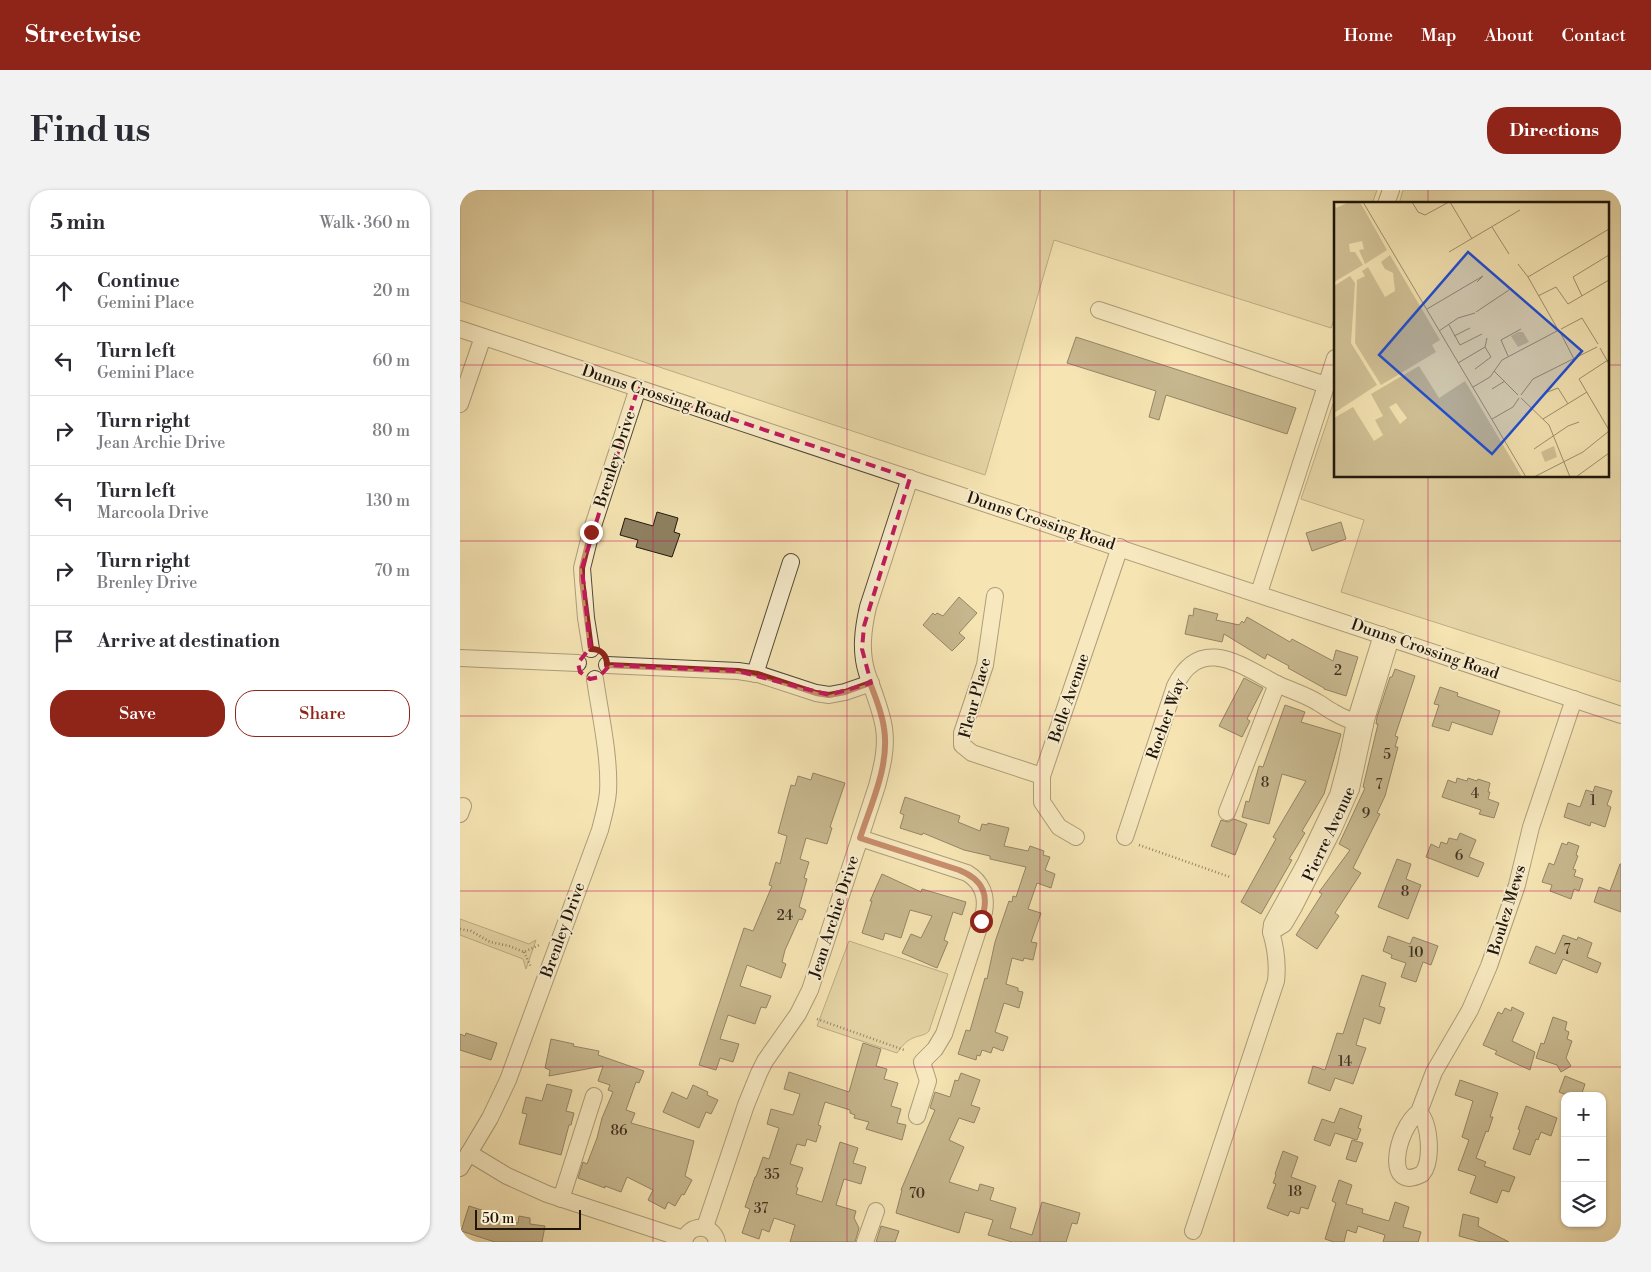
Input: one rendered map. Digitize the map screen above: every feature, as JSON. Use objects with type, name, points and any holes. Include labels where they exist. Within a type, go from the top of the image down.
[{"type":"street","points":[[1387,202],[1391,190]]},
{"type":"street","points":[[1099,310],[1326,385]]},
{"type":"street","name":"Dunns Crossing Road","points":[[460,329],[1621,714]]},
{"type":"street","points":[[460,404],[483,337]]},
{"type":"street","points":[[1259,593],[1334,361]]},
{"type":"street","name":"Brenley Drive","points":[[591,649],[586,618],[582,568],[591,532],[638,388]]},
{"type":"street","name":"Jean Archie Drive","points":[[705,1228],[746,1105],[759,1073],[765,1061],[798,1014],[810,990],[877,786],[884,758],[885,741],[881,711],[866,670],[862,648],[864,626],[868,607],[910,478]]},
{"type":"street","name":"Belle Avenue","points":[[1076,837],[1059,827],[1042,802],[1042,776],[1120,547]]},
{"type":"street","points":[[756,674],[791,562]]},
{"type":"street","name":"Fleur Place","points":[[995,596],[985,665],[962,733],[962,745],[972,753],[1042,776]]},
{"type":"street","name":"Pierre Avenue","points":[[1193,1231],[1276,981],[1277,969],[1271,932],[1272,924],[1306,862],[1338,795],[1386,637]]},
{"type":"street","points":[[591,649],[599,650],[603,653],[606,656],[607,665],[603,674],[595,679],[586,678],[582,675],[578,663],[583,652],[591,649]]},
{"type":"street","points":[[460,658],[578,663]]},
{"type":"street","name":"Rocher Way","points":[[1132,841],[1175,686],[1181,674],[1190,665],[1200,660],[1212,658],[1224,659],[1251,668],[1277,684],[1317,701],[1338,715],[1360,724]]},
{"type":"street","points":[[607,665],[738,671],[756,674],[816,693],[829,695],[845,692],[870,683]]},
{"type":"street","name":"Brenley Drive","points":[[464,1160],[490,1118],[508,1080],[600,830],[608,794],[608,773],[595,679]]},
{"type":"street","points":[[1227,812],[1277,684]]},
{"type":"street","name":"Boulez Mews","points":[[1419,1112],[1434,1072],[1470,1010],[1489,966],[1517,885],[1531,827],[1574,699]]},
{"type":"street","points":[[860,838],[967,873],[979,883],[985,897],[984,912],[944,1034],[935,1049],[922,1062],[928,1081],[916,1116]]},
{"type":"street","points":[[561,1198],[594,1096]]},
{"type":"street","points":[[464,1160],[561,1198],[684,1240],[690,1230],[700,1227],[705,1228],[714,1234],[718,1242]]},
{"type":"street","points":[[865,1242],[876,1211]]},
{"type":"path","points":[[1132,841],[1230,877]]},
{"type":"path","points":[[460,929],[471,931],[490,942],[509,946],[524,952],[531,967]]},
{"type":"path","points":[[524,952],[539,945]]},
{"type":"path","points":[[816,1019],[904,1050]]},
{"type":"highlighted area","points":[[638,388],[910,478],[864,626],[862,649],[871,683],[829,695],[738,671],[610,665],[599,677],[590,679],[580,672],[578,663],[590,648],[582,568]]},
{"type":"shaded area","points":[[460,190],[1377,190],[1373,202],[1334,202],[1334,319],[1331,328],[1054,240],[985,475],[460,301]]},
{"type":"shaded area","points":[[1403,190],[1621,190],[1621,682],[1341,592],[1364,520],[1301,499],[1334,401],[1334,478],[1608,478],[1608,202],[1400,202]]},
{"type":"shaded area","points":[[460,919],[529,944],[536,940],[526,969],[523,959],[460,935]]},
{"type":"shaded area","points":[[849,941],[948,974],[929,1031],[908,1041],[897,1053],[817,1026]]},
{"type":"building","points":[[1076,337],[1296,408],[1287,434],[1166,395],[1159,420],[1149,417],[1156,391],[1067,363]]},
{"type":"building","points":[[657,512],[678,518],[674,532],[680,534],[672,557],[636,547],[638,540],[620,535],[625,518],[653,526]]},
{"type":"building","points":[[1341,522],[1346,539],[1312,551],[1306,533]]},
{"type":"building","points":[[959,597],[977,613],[959,633],[965,638],[952,651],[923,625],[933,613],[943,616]]},
{"type":"building","points":[[1194,608],[1218,614],[1216,620],[1239,625],[1242,621],[1244,623],[1247,617],[1290,642],[1292,639],[1333,661],[1336,650],[1358,657],[1346,696],[1324,689],[1288,668],[1289,666],[1267,654],[1265,659],[1224,634],[1222,642],[1185,634],[1189,615],[1193,616]]},
{"type":"building","points":[[1395,669],[1415,676],[1395,736],[1398,737],[1395,747],[1398,747],[1385,796],[1377,813],[1380,814],[1353,868],[1361,873],[1335,913],[1339,916],[1317,949],[1296,935],[1322,894],[1319,892],[1350,850],[1339,844],[1365,788],[1363,787],[1378,724],[1376,724],[1377,717],[1390,677],[1392,677]]},
{"type":"building","points":[[1244,678],[1263,688],[1247,719],[1250,721],[1242,737],[1219,726]]},
{"type":"building","points":[[1440,687],[1458,693],[1457,696],[1500,711],[1492,735],[1452,722],[1449,731],[1432,726],[1439,705],[1434,704]]},
{"type":"building","points":[[1285,705],[1305,712],[1301,722],[1341,734],[1324,794],[1302,831],[1305,833],[1289,859],[1292,860],[1261,914],[1241,902],[1276,839],[1273,837],[1306,781],[1282,774],[1269,824],[1242,817],[1246,801],[1249,802],[1259,766],[1263,767]]},
{"type":"building","points":[[813,773],[845,783],[830,827],[832,828],[827,844],[806,838],[800,859],[809,862],[804,878],[807,879],[799,907],[806,910],[802,920],[799,919],[785,950],[782,962],[786,964],[781,978],[747,965],[740,986],[771,996],[766,1008],[761,1007],[755,1024],[728,1015],[720,1039],[739,1044],[733,1062],[720,1058],[716,1070],[699,1065],[744,928],[753,931],[772,886],[769,885],[776,862],[780,864],[787,836],[778,833],[791,785],[795,786],[798,776],[811,780]]},
{"type":"building","points":[[1457,778],[1467,781],[1468,778],[1477,781],[1478,779],[1490,783],[1488,799],[1499,803],[1494,818],[1479,814],[1481,810],[1442,797],[1448,780],[1456,783]]},
{"type":"building","points":[[1595,786],[1612,791],[1607,805],[1611,807],[1605,827],[1591,822],[1590,826],[1564,817],[1568,803],[1580,807],[1586,790],[1593,792]]},
{"type":"building","points":[[905,797],[960,816],[958,822],[980,831],[982,824],[987,825],[988,823],[1009,828],[1004,846],[1028,851],[1030,846],[1044,851],[1043,855],[1050,857],[1045,870],[1055,874],[1051,888],[1037,883],[1028,909],[1041,913],[1031,942],[1037,943],[1033,960],[1024,958],[1023,961],[1012,958],[1006,984],[1023,992],[1019,1008],[1004,1003],[995,1032],[1008,1037],[1003,1051],[993,1047],[991,1053],[982,1050],[980,1056],[977,1055],[976,1060],[958,1054],[966,1030],[970,1031],[985,978],[987,979],[995,942],[1009,901],[1012,902],[1013,896],[1016,897],[1026,867],[990,859],[990,856],[964,850],[923,833],[922,835],[900,828],[904,815],[900,813]]},
{"type":"building","points":[[1234,819],[1247,824],[1235,855],[1211,846],[1221,820],[1228,822]]},
{"type":"building","points":[[1460,833],[1476,840],[1469,857],[1484,863],[1478,877],[1426,857],[1431,844],[1439,848],[1441,842],[1447,844],[1449,838],[1457,840]]},
{"type":"building","points":[[1568,842],[1579,846],[1576,855],[1578,856],[1573,869],[1576,870],[1574,876],[1583,879],[1579,891],[1574,889],[1571,899],[1550,891],[1552,885],[1542,882],[1549,863],[1554,865],[1562,843],[1567,845]]},
{"type":"building","points":[[1397,859],[1411,864],[1406,879],[1421,885],[1408,919],[1378,907]]},
{"type":"building","points":[[1620,864],[1621,912],[1594,902],[1599,887],[1610,891]]},
{"type":"building","points":[[882,874],[921,892],[922,889],[966,902],[962,915],[953,912],[944,940],[948,942],[937,968],[902,953],[911,934],[921,938],[932,916],[910,910],[901,938],[885,933],[883,940],[862,933],[872,901],[870,901]]},
{"type":"building","points":[[1563,935],[1577,940],[1578,937],[1592,943],[1587,957],[1601,963],[1597,973],[1563,959],[1556,974],[1529,963],[1536,946],[1555,954]]},
{"type":"building","points":[[1388,936],[1410,944],[1413,937],[1438,946],[1431,965],[1423,962],[1416,982],[1401,977],[1406,963],[1391,958],[1392,955],[1383,951]]},
{"type":"building","points":[[1362,975],[1386,983],[1379,1006],[1385,1008],[1380,1024],[1364,1018],[1356,1045],[1366,1048],[1353,1084],[1335,1078],[1330,1091],[1308,1083],[1313,1066],[1325,1070],[1337,1033],[1343,1034]]},
{"type":"building","points":[[1512,1007],[1524,1013],[1512,1041],[1535,1052],[1530,1070],[1495,1054],[1497,1051],[1483,1045],[1498,1012],[1502,1014],[1505,1008],[1511,1011]]},
{"type":"building","points":[[1553,1017],[1567,1022],[1565,1030],[1569,1032],[1567,1039],[1572,1041],[1566,1058],[1571,1066],[1561,1072],[1557,1065],[1536,1058],[1541,1043],[1544,1044]]},
{"type":"building","points":[[466,1033],[497,1043],[491,1060],[460,1050],[460,1034],[465,1036]]},
{"type":"building","points":[[551,1039],[599,1051],[598,1055],[644,1071],[639,1083],[636,1082],[626,1110],[635,1113],[631,1123],[694,1141],[685,1176],[692,1180],[684,1195],[682,1194],[675,1206],[668,1202],[665,1209],[648,1200],[653,1190],[627,1177],[621,1192],[578,1178],[583,1162],[587,1164],[602,1118],[613,1092],[608,1090],[610,1085],[598,1081],[603,1066],[549,1076],[550,1070],[545,1068]]},
{"type":"building","points":[[863,1043],[881,1049],[876,1066],[887,1069],[884,1079],[898,1083],[891,1106],[901,1109],[897,1123],[906,1125],[902,1140],[866,1129],[869,1122],[854,1118],[855,1115],[850,1113],[850,1110],[825,1102],[818,1125],[821,1126],[816,1142],[807,1139],[805,1146],[797,1144],[790,1164],[803,1168],[796,1187],[798,1188],[796,1194],[822,1202],[840,1142],[858,1148],[853,1163],[866,1167],[861,1184],[844,1179],[836,1205],[856,1211],[854,1218],[859,1228],[855,1242],[790,1242],[795,1225],[774,1218],[769,1232],[762,1229],[759,1239],[742,1233],[750,1209],[745,1207],[755,1177],[763,1157],[769,1159],[779,1128],[767,1124],[771,1109],[793,1115],[800,1094],[784,1089],[789,1072],[849,1092]]},
{"type":"building","points":[[961,1073],[980,1080],[971,1105],[980,1108],[974,1123],[959,1118],[949,1140],[964,1147],[949,1182],[978,1191],[980,1184],[994,1188],[990,1200],[1016,1208],[1010,1228],[1032,1235],[1042,1202],[1080,1213],[1077,1224],[1072,1223],[1066,1242],[1012,1242],[988,1235],[993,1220],[965,1212],[959,1233],[896,1213],[901,1190],[935,1110],[930,1108],[935,1092],[950,1097],[955,1080],[958,1081]]},
{"type":"building","points":[[1565,1076],[1585,1084],[1582,1092],[1559,1092]]},
{"type":"building","points":[[1460,1080],[1498,1093],[1490,1117],[1493,1117],[1488,1132],[1486,1131],[1476,1158],[1486,1162],[1484,1166],[1515,1177],[1509,1192],[1502,1190],[1497,1203],[1470,1193],[1476,1176],[1458,1170],[1469,1140],[1462,1137],[1473,1101],[1455,1095]]},
{"type":"building","points":[[547,1084],[572,1090],[566,1111],[574,1113],[561,1155],[519,1144],[527,1114],[522,1113],[526,1097],[542,1101]]},
{"type":"building","points":[[693,1085],[708,1092],[707,1095],[718,1100],[711,1114],[706,1112],[699,1128],[663,1112],[672,1092],[687,1099]]},
{"type":"building","points":[[1526,1106],[1557,1118],[1551,1136],[1541,1132],[1530,1155],[1513,1149]]},
{"type":"building","points":[[1340,1108],[1362,1116],[1358,1128],[1361,1129],[1357,1140],[1335,1133],[1330,1146],[1314,1140],[1322,1119],[1334,1123]]},
{"type":"building","points":[[1352,1140],[1363,1143],[1356,1162],[1346,1159]]},
{"type":"building","points":[[1283,1151],[1298,1157],[1291,1177],[1316,1186],[1308,1209],[1301,1207],[1299,1214],[1290,1211],[1288,1216],[1267,1208],[1276,1184],[1273,1183]]},
{"type":"building","points":[[1339,1180],[1352,1185],[1346,1204],[1363,1209],[1362,1213],[1389,1221],[1395,1202],[1409,1207],[1403,1227],[1421,1232],[1418,1242],[1383,1242],[1385,1235],[1358,1226],[1356,1233],[1347,1230],[1344,1242],[1334,1242],[1325,1239],[1336,1203],[1332,1201]]},
{"type":"building","points":[[469,1206],[491,1213],[489,1218],[513,1226],[514,1222],[518,1223],[519,1216],[530,1218],[530,1224],[545,1226],[542,1242],[495,1242],[461,1231]]},
{"type":"building","points":[[1463,1214],[1479,1218],[1478,1226],[1509,1242],[1481,1242],[1459,1236]]},
{"type":"building","points":[[881,1226],[899,1231],[895,1242],[876,1242]]},
{"type":"route","points":[[591,532],[582,568],[586,618],[591,649],[599,650],[606,656],[607,665],[738,671],[758,674],[816,693],[829,695],[845,692],[870,683],[881,711],[885,741],[884,758],[860,838],[959,870],[974,877],[983,890],[985,897],[986,904],[981,921]]}]
